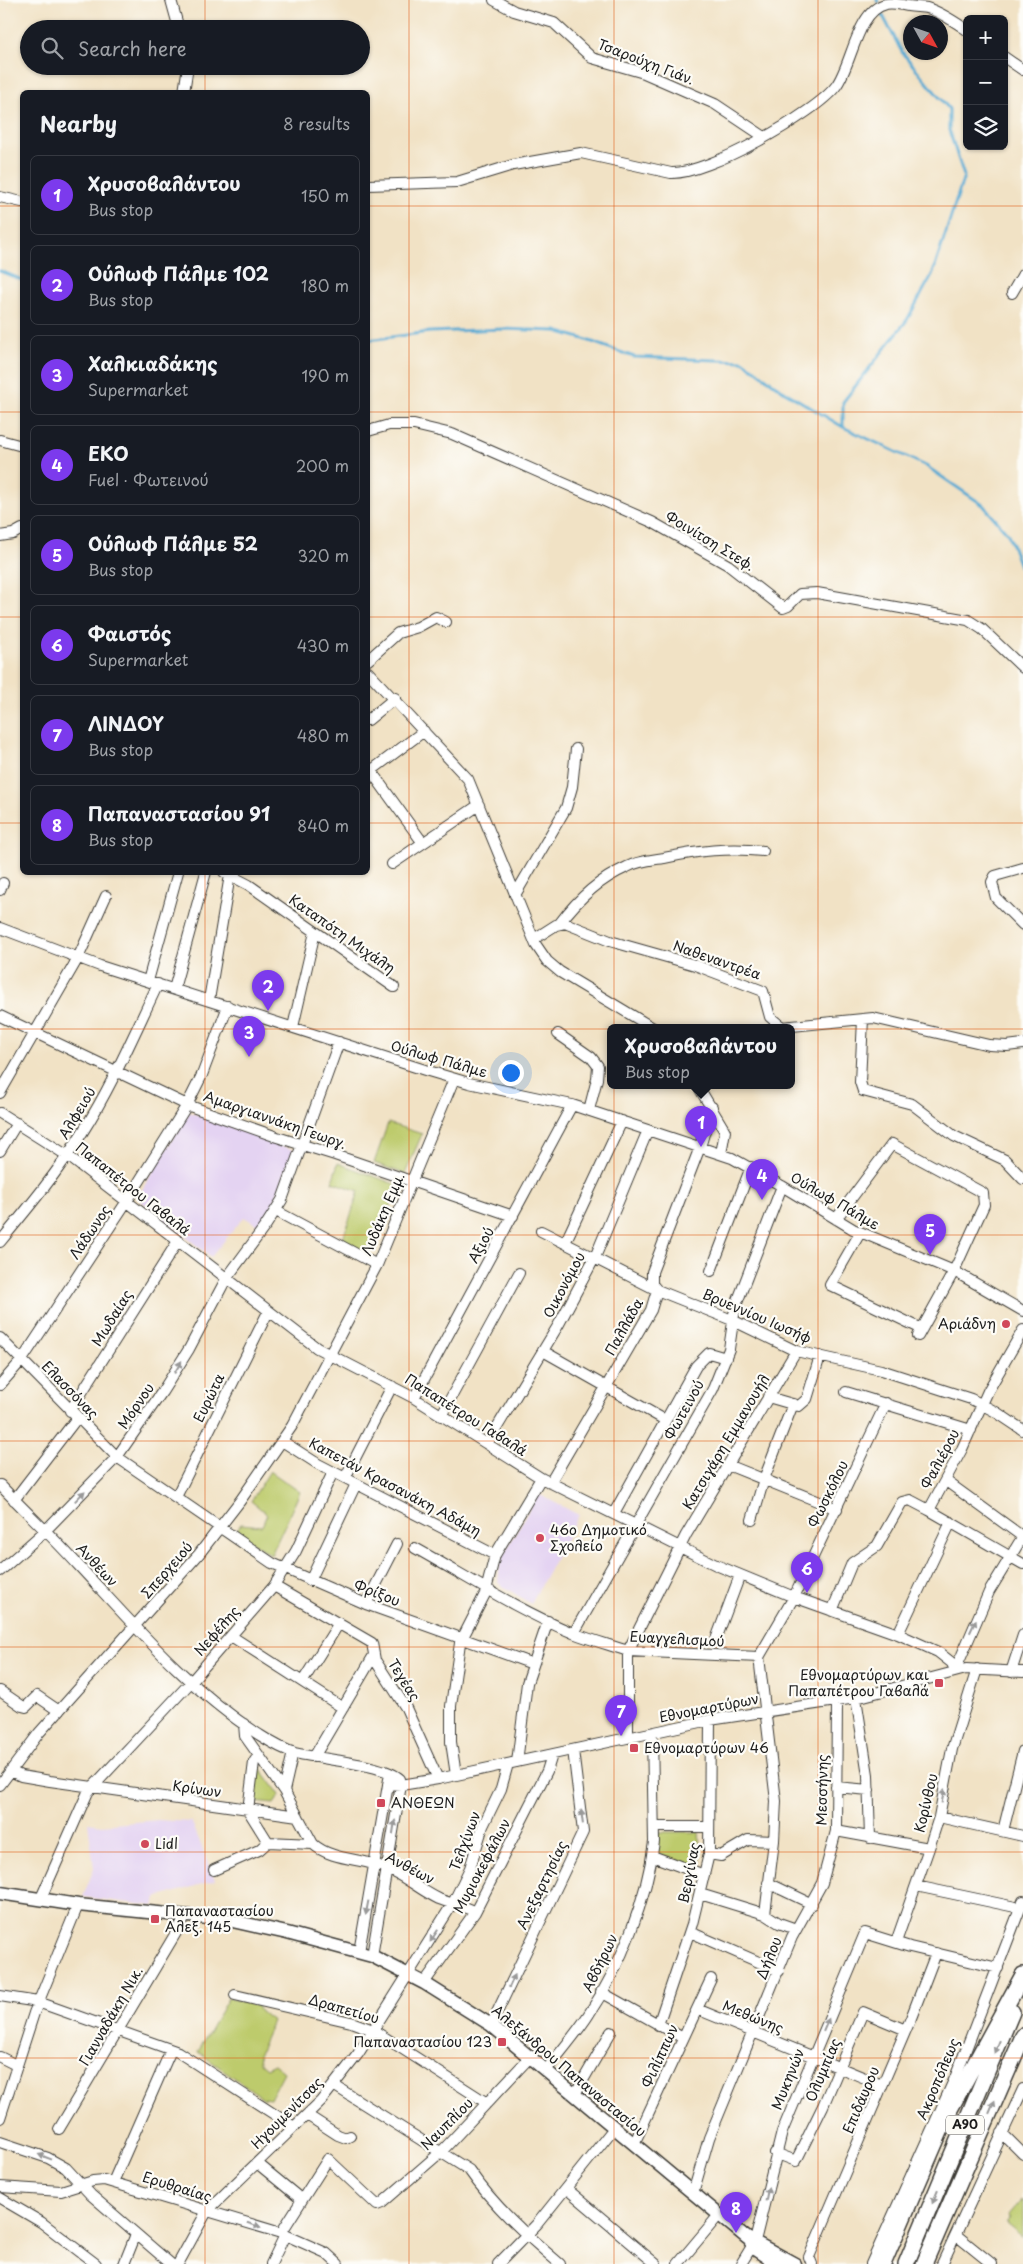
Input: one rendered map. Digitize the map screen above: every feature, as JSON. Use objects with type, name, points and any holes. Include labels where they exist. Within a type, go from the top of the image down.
[{"type":"highway","points":[[883,2264],[949,2111],[1023,1975]]},
{"type":"highway","name":"Α90","points":[[906,2264],[1023,1986]]},
{"type":"highway","name":"Α90","points":[[924,2264],[1023,2036]]},
{"type":"highway","points":[[932,2264],[934,2240]]},
{"type":"main road","name":"Αλεξάνδρου Παπαναστασίου","points":[[0,1893],[78,1905],[251,1924],[372,1956],[424,1983],[491,2025],[532,2056],[614,2128],[752,2242],[772,2262]]},
{"type":"main road","name":"Αλεξάνδρου Παπαναστασίου","points":[[752,2242],[795,2264]]},
{"type":"street","points":[[172,0],[177,20]]},
{"type":"street","name":"Τσαρούχη Γιάν.","points":[[494,0],[514,11],[554,23],[592,58],[644,73],[715,104],[764,136]]},
{"type":"street","points":[[915,0],[963,28]]},
{"type":"street","points":[[370,185],[457,182],[522,163],[581,153],[595,155],[628,165],[680,173],[730,154],[777,131],[813,107],[836,86],[847,68],[860,30],[874,10],[883,4],[890,3],[927,8]]},
{"type":"street","points":[[1008,60],[1023,70]]},
{"type":"street","points":[[184,90],[187,75]]},
{"type":"street","points":[[0,197],[20,202]]},
{"type":"street","points":[[1012,293],[1023,274]]},
{"type":"street","name":"Φοινίτση Στεφ.","points":[[370,430],[390,425],[414,425],[433,428],[457,436],[645,518],[728,565],[783,608],[788,606],[800,594],[817,593],[971,621],[1023,668]]},
{"type":"street","points":[[0,440],[20,445]]},
{"type":"street","points":[[0,536],[13,534],[20,530]]},
{"type":"street","points":[[370,658],[400,632],[418,627],[436,617],[446,622]]},
{"type":"street","points":[[370,674],[395,698],[464,773],[542,955],[553,967],[646,1024]]},
{"type":"street","points":[[370,718],[395,698]]},
{"type":"street","points":[[370,771],[424,731]]},
{"type":"street","points":[[515,895],[559,822],[568,803],[576,749]]},
{"type":"street","points":[[370,773],[423,843]]},
{"type":"street","points":[[392,864],[479,805]]},
{"type":"street","points":[[534,940],[560,923],[571,908],[594,888],[632,864],[716,849],[763,851]]},
{"type":"street","points":[[1023,868],[995,876],[992,882],[996,898],[1023,925]]},
{"type":"street","name":"Αλφειού","points":[[0,1242],[68,1156],[115,1072],[153,982],[177,875]]},
{"type":"street","points":[[174,989],[205,875]]},
{"type":"street","points":[[209,1000],[227,875]]},
{"type":"street","name":"Καταπότη Μιχάλη","points":[[229,875],[249,885],[394,987]]},
{"type":"street","points":[[0,1092],[78,958],[106,896]]},
{"type":"street","name":"Ναθεναντρέα","points":[[560,923],[610,941],[695,965],[755,987],[764,993],[770,1017],[778,1024]]},
{"type":"street","name":"Ούλωφ Πάλμε","points":[[0,928],[78,958],[454,1079],[572,1105],[721,1154],[751,1167],[860,1233],[954,1270],[1023,1311]]},
{"type":"street","points":[[294,1027],[315,932]]},
{"type":"street","name":"Λάδωνος","points":[[0,1385],[22,1360],[127,1201],[187,1104],[202,1075],[228,1006]]},
{"type":"street","name":"Αμαργιαννάκη Γεωργ.","points":[[0,1016],[115,1072],[187,1104],[513,1216]]},
{"type":"street","name":"Ναθεναντρέα","points":[[795,1027],[879,1018],[989,1045],[1007,1046],[1023,1044]]},
{"type":"street","points":[[863,1019],[860,1073],[863,1092],[912,1104],[961,1140],[1005,1160],[1023,1179]]},
{"type":"street","points":[[558,1034],[591,1056],[598,1066],[597,1079],[589,1110]]},
{"type":"street","name":"Μόρνου","points":[[0,1571],[45,1531],[117,1457],[176,1370],[226,1278],[276,1210],[302,1145],[339,1042]]},
{"type":"street","name":"Λυδάκη Εμμ.","points":[[329,1355],[377,1265],[454,1079]]},
{"type":"street","points":[[700,1089],[725,1131],[725,1142],[721,1154]]},
{"type":"street","name":"Αξιού","points":[[414,1398],[572,1105]]},
{"type":"street","name":"Παλλάδα","points":[[546,1480],[606,1387],[652,1310],[657,1290],[652,1284],[652,1272],[700,1147],[712,1108]]},
{"type":"street","name":"Παπαπέτρου Γαβαλά","points":[[0,1113],[68,1156],[268,1312],[329,1355],[414,1398],[546,1480],[740,1575],[794,1597],[898,1634],[938,1652],[952,1663],[954,1671]]},
{"type":"street","points":[[566,1243],[622,1121]]},
{"type":"street","points":[[0,1151],[17,1123]]},
{"type":"street","name":"Οικονόμου","points":[[487,1444],[543,1351],[595,1258],[648,1130]]},
{"type":"street","points":[[836,1219],[892,1144],[981,1191],[985,1197],[984,1205],[954,1270],[920,1332],[830,1285],[860,1233]]},
{"type":"street","points":[[711,1271],[751,1167]]},
{"type":"street","name":"Φωτεινού","points":[[574,1633],[705,1405],[726,1358],[732,1320],[738,1298],[782,1186]]},
{"type":"street","points":[[276,1210],[377,1265]]},
{"type":"street","name":"Βρυεννίου Ιωσήφ","points":[[542,1231],[657,1290],[732,1320],[796,1351],[889,1372],[982,1404],[1023,1430]]},
{"type":"street","name":"Μωδαίας","points":[[14,1500],[74,1414],[178,1241]]},
{"type":"street","points":[[441,1416],[519,1273]]},
{"type":"street","name":"Ευρώτα","points":[[176,1497],[268,1312]]},
{"type":"street","name":"Φαλιέρου","points":[[832,1610],[852,1563],[877,1546],[902,1502],[910,1500],[929,1510],[946,1481],[982,1404],[1023,1330]]},
{"type":"street","name":"Ελασσόνας","points":[[0,1338],[117,1457],[220,1528]]},
{"type":"street","points":[[543,1351],[665,1420]]},
{"type":"street","name":"Κατσιγάρη Εμμανουήλ","points":[[628,1651],[680,1547],[796,1351]]},
{"type":"street","points":[[614,1513],[665,1420],[703,1357],[709,1353],[726,1358]]},
{"type":"street","name":"Σπερχειού","points":[[0,1785],[59,1711],[136,1627],[220,1528],[282,1441],[329,1355]]},
{"type":"street","points":[[768,1397],[802,1406],[806,1401],[820,1356]]},
{"type":"street","points":[[346,1478],[392,1386]]},
{"type":"street","points":[[846,1392],[971,1430]]},
{"type":"street","name":"Φωσκόλου","points":[[759,1657],[794,1597],[886,1403]]},
{"type":"street","points":[[752,1520],[764,1479],[793,1404]]},
{"type":"street","name":"Καπετάν Κρασανάκη Αδάμη","points":[[282,1441],[333,1472],[495,1555]]},
{"type":"street","points":[[728,1465],[837,1508]]},
{"type":"street","name":"Νεφέλης","points":[[41,1898],[82,1804],[92,1787],[190,1683],[274,1586],[285,1571],[333,1472]]},
{"type":"street","points":[[456,1775],[451,1742],[451,1706],[457,1657],[462,1638],[488,1588],[495,1555],[546,1480]]},
{"type":"street","points":[[946,1481],[1023,1537],[1009,1556],[984,1604],[954,1671]]},
{"type":"street","points":[[310,1581],[356,1484]]},
{"type":"street","name":"Ανθέων","points":[[0,1485],[190,1683],[244,1724],[274,1744],[293,1752],[389,1779]]},
{"type":"street","points":[[929,1510],[1023,1564]]},
{"type":"street","points":[[898,1634],[952,1522]]},
{"type":"street","name":"Φρίξου","points":[[220,1528],[285,1571],[366,1604],[532,1664]]},
{"type":"street","points":[[366,1604],[397,1544]]},
{"type":"street","name":"Ευαγγελισμού","points":[[415,1548],[548,1622],[628,1651],[759,1657]]},
{"type":"street","points":[[715,1642],[740,1575]]},
{"type":"street","name":"Τεγέας","points":[[274,1586],[371,1641],[377,1663],[406,1708],[438,1779]]},
{"type":"street","points":[[303,1681],[339,1622]]},
{"type":"street","name":"Τελχίνων","points":[[409,1975],[453,1903],[470,1868],[483,1826],[512,1763],[532,1664],[548,1622]]},
{"type":"street","points":[[1011,1672],[1023,1635]]},
{"type":"street","points":[[231,1636],[343,1708]]},
{"type":"street","points":[[628,1651],[628,1738]]},
{"type":"street","points":[[314,1757],[374,1656]]},
{"type":"street","points":[[759,1657],[776,1801],[774,1841],[765,1914]]},
{"type":"street","name":"Εθνομαρτύρων","points":[[389,1779],[401,1783],[438,1779],[710,1720],[837,1702],[954,1671],[977,1668],[1023,1672]]},
{"type":"street","name":"Κορίνθου","points":[[896,1942],[930,1848],[939,1817],[952,1749],[977,1668]]},
{"type":"street","points":[[0,1691],[22,1706],[26,1707],[37,1696],[59,1711]]},
{"type":"street","points":[[856,1698],[869,1790],[870,1838]]},
{"type":"street","name":"Μεσσήνης","points":[[796,1929],[812,1904],[822,1883],[836,1831],[837,1702]]},
{"type":"street","name":"Βεργίνας","points":[[658,2025],[690,1932],[708,1854],[710,1827],[710,1720]]},
{"type":"street","points":[[244,1724],[245,1736],[284,1791],[313,1844]]},
{"type":"street","points":[[652,1733],[654,1827],[710,1827]]},
{"type":"street","name":"Ανεξαρτησίας","points":[[491,2025],[583,1832],[573,1750]]},
{"type":"street","points":[[1003,1831],[1023,1751]]},
{"type":"street","points":[[284,1791],[293,1752]]},
{"type":"street","name":"Μυριοκεφάλων","points":[[424,1983],[475,1912],[547,1771],[552,1755]]},
{"type":"street","points":[[258,1756],[254,1762],[248,1810],[268,1842]]},
{"type":"street","points":[[10,1771],[21,1776],[92,1787]]},
{"type":"street","points":[[359,1952],[376,1864],[389,1779]]},
{"type":"street","points":[[372,1956],[401,1783]]},
{"type":"street","name":"Κρίνων","points":[[92,1787],[298,1816]]},
{"type":"street","points":[[836,1787],[869,1790]]},
{"type":"street","points":[[939,1817],[1023,1836]]},
{"type":"street","name":"Αβδήρων","points":[[547,2069],[589,2014],[632,1929],[652,1856],[654,1827]]},
{"type":"street","points":[[836,1831],[930,1848]]},
{"type":"street","points":[[708,1854],[721,1856],[748,1840],[774,1841]]},
{"type":"street","points":[[214,1870],[259,1850],[268,1842],[313,1844]]},
{"type":"street","name":"Ανθέων","points":[[313,1844],[318,1848],[344,1858],[388,1868],[435,1897],[475,1912]]},
{"type":"street","points":[[652,1856],[704,1875]]},
{"type":"street","points":[[768,1883],[812,1904]]},
{"type":"street","points":[[916,1886],[1022,1904]]},
{"type":"street","name":"Δήλου","points":[[694,2193],[710,2138],[796,1929],[773,1920],[765,1914],[700,1894]]},
{"type":"street","name":"Ακροπόλεως","points":[[871,2264],[951,2089],[1022,1904]]},
{"type":"street","points":[[0,2118],[16,2064],[38,2002],[78,1905]]},
{"type":"street","name":"Γιανναδάκη Νικ.","points":[[59,2129],[186,1916]]},
{"type":"street","points":[[690,1932],[779,1971]]},
{"type":"street","name":"Μυκηνών","points":[[752,2242],[775,2153],[812,2057],[865,1932],[896,1942]]},
{"type":"street","points":[[896,1942],[998,1968]]},
{"type":"street","name":"Επιδάυρου","points":[[811,2261],[936,1953]]},
{"type":"street","name":"Ηγουμενίτσας","points":[[178,2264],[207,2211],[335,2086],[409,1975]]},
{"type":"street","name":"Φιλίππων","points":[[634,2144],[711,1979]]},
{"type":"street","points":[[601,1992],[683,2038]]},
{"type":"street","name":"Δραπετίου","points":[[234,1995],[351,2022],[373,2030],[487,2103]]},
{"type":"street","points":[[0,1996],[38,2002],[171,2050],[210,2071],[294,2127]]},
{"type":"street","name":"Μεθώνης","points":[[697,2009],[882,2086]]},
{"type":"street","name":"Ολυμπίας","points":[[775,2153],[796,2161],[823,2106],[863,2012],[906,2030]]},
{"type":"street","points":[[575,2094],[611,2032]]},
{"type":"street","points":[[113,2182],[171,2050]]},
{"type":"street","name":"Ναυπλίου","points":[[302,2200],[328,2159],[377,2205],[382,2203],[442,2151],[532,2056]]},
{"type":"street","points":[[0,2057],[16,2064]]},
{"type":"street","points":[[335,2086],[397,2127],[442,2151],[469,2170],[483,2190],[527,2235],[560,2264]]},
{"type":"street","points":[[942,2264],[1023,2089]]},
{"type":"street","points":[[307,2114],[338,2135],[346,2138],[350,2136]]},
{"type":"street","points":[[498,2264],[527,2235],[567,2189],[614,2128]]},
{"type":"street","points":[[1002,2133],[1023,2154]]},
{"type":"street","points":[[0,2142],[48,2158],[70,2171],[91,2195],[171,2264]]},
{"type":"street","points":[[257,2163],[302,2200],[283,2234],[271,2264]]},
{"type":"street","name":"Ερυθραίας","points":[[0,2187],[54,2191],[98,2180],[113,2182],[283,2234],[326,2253],[338,2264]]},
{"type":"street","points":[[567,2189],[656,2264]]},
{"type":"street","points":[[0,2198],[41,2222],[96,2264]]},
{"type":"street","points":[[678,2264],[719,2215]]},
{"type":"street","points":[[124,2264],[136,2234]]},
{"type":"street","points":[[956,2235],[992,2264]]},
{"type":"street","points":[[741,2264],[752,2242]]},
{"type":"shaded area","points":[[189,1112],[294,1150],[272,1208],[261,1227],[244,1217],[211,1257],[137,1198]]},
{"type":"shaded area","name":"46ο Δημοτικό Σχολείο","points":[[538,1494],[579,1515],[531,1604],[498,1583],[500,1561]]},
{"type":"shaded area","points":[[158,1820],[191,1822],[215,1880],[156,1898],[154,1906],[83,1897],[94,1868],[88,1823],[102,1825]]},
{"type":"green space","points":[[388,1123],[422,1134],[405,1174],[374,1163]]},
{"type":"green space","points":[[338,1163],[400,1186],[368,1255],[342,1241],[359,1191],[332,1182]]},
{"type":"green space","points":[[270,1471],[300,1492],[271,1555],[236,1531],[241,1524],[262,1526],[267,1514],[251,1501]]},
{"type":"green space","points":[[258,1765],[280,1795],[274,1804],[253,1802]]},
{"type":"green space","points":[[655,1832],[699,1832],[701,1868],[657,1853]]},
{"type":"green space","points":[[228,1998],[257,2006],[260,2012],[273,2021],[259,2053],[260,2063],[266,2068],[274,2064],[284,2072],[270,2099],[263,2098],[198,2052]]},
{"type":"green space","points":[[1023,2199],[1023,2237],[1006,2223],[1010,2218],[1009,2216]]},
{"type":"waterway","points":[[843,427],[843,402],[907,320],[933,273],[964,176],[949,130],[949,109],[902,52],[882,14]]},
{"type":"waterway","points":[[0,271],[20,279]]},
{"type":"waterway","points":[[370,340],[430,332],[502,329],[556,331],[634,357],[743,361],[785,392],[843,427],[926,466],[983,505],[1008,534],[1023,574]]},
{"type":"place","name":"Ούλωφ Πάλμε 102","points":[[268,1011]]},
{"type":"place","name":"Χαλκιαδάκης","points":[[249,1057]]},
{"type":"place","name":"Χρυσοβαλάντου","points":[[701,1147]]},
{"type":"place","name":"EKO","points":[[762,1200]]},
{"type":"place","name":"Ούλωφ Πάλμε 52","points":[[930,1255]]},
{"type":"place","name":"Αριάδνη","points":[[1006,1324]]},
{"type":"place","name":"46ο Δημοτικό Σχολείο","points":[[540,1538]]},
{"type":"place","name":"Φαιστός","points":[[807,1593]]},
{"type":"place","name":"Εθνομαρτύρων και Παπαπέτρου Γαβαλά","points":[[939,1683]]},
{"type":"place","name":"ΛΙΝΔΟΥ","points":[[621,1736]]},
{"type":"place","name":"Εθνομαρτύρων 46","points":[[634,1748]]},
{"type":"place","name":"ΑΝΘΕΩΝ","points":[[381,1803]]},
{"type":"place","name":"Lidl","points":[[145,1844]]},
{"type":"place","name":"Παπαναστασίου Αλεξ. 145","points":[[155,1919]]},
{"type":"place","name":"Παπαναστασίου 123","points":[[502,2042]]},
{"type":"place","name":"Παπαναστασίου 91","points":[[736,2233]]}]
